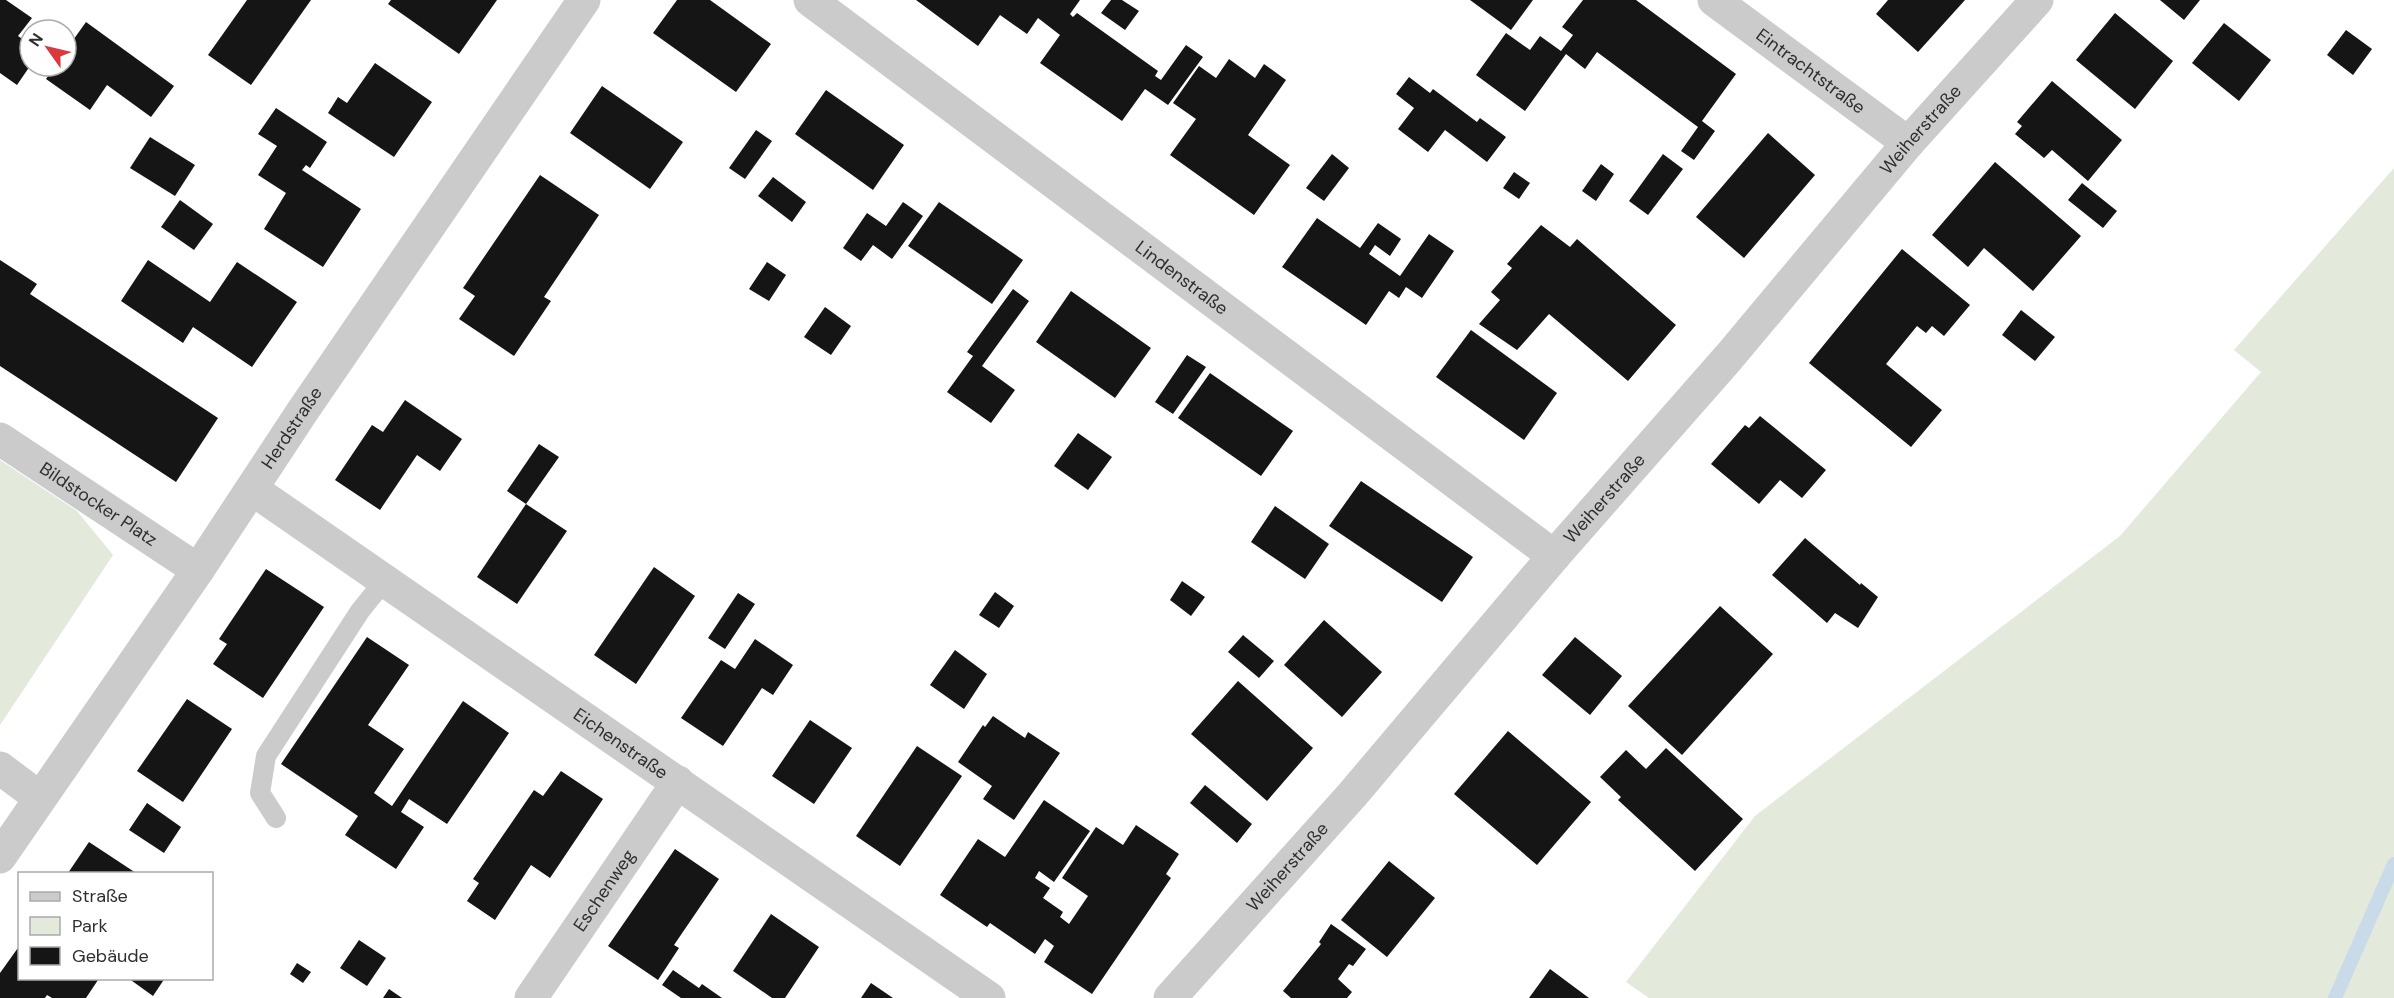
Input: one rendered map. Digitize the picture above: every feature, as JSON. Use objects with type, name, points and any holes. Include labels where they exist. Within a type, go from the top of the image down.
[{"type":"street","name":"Herdstraße","points":[[0,857],[198,570],[302,412],[584,0]]},
{"type":"street","name":"Lindenstraße","points":[[810,0],[1554,555]]},
{"type":"street","name":"Eintrachtstraße","points":[[1714,0],[1908,143]]},
{"type":"street","name":"Weiherstraße","points":[[1170,998],[1352,795],[1554,555],[1729,357],[1908,143],[2037,0]]},
{"type":"street","name":"Bildstocker Platz","points":[[0,439],[198,570]]},
{"type":"street","name":"Eichenstraße","points":[[252,489],[989,998]]},
{"type":"street","points":[[0,768],[40,798]]},
{"type":"street","name":"Eschenweg","points":[[531,998],[678,782]]},
{"type":"lane","points":[[276,818],[260,793],[266,756],[360,611],[385,580]]},
{"type":"green space","points":[[2394,168],[2394,998],[1649,998],[1626,982],[1755,816],[2120,536],[2261,372],[2234,350]]},
{"type":"green space","points":[[0,460],[77,511],[113,555],[0,725]]},
{"type":"building","points":[[0,0],[6,0],[32,18],[18,18],[18,78],[22,78],[17,85],[0,73]]},
{"type":"building","points":[[247,0],[311,0],[251,85],[208,55]]},
{"type":"building","points":[[391,0],[497,0],[459,54],[388,4]]},
{"type":"building","points":[[677,0],[710,0],[771,44],[736,92],[653,33]]},
{"type":"building","points":[[916,0],[1080,0],[1070,14],[1073,17],[1077,13],[1158,71],[1155,76],[1161,80],[1186,45],[1203,57],[1168,105],[1145,89],[1122,121],[1040,63],[1060,35],[1038,18],[1027,34],[1000,15],[978,46]]},
{"type":"building","points":[[1111,0],[1122,0],[1139,11],[1125,30],[1101,13]]},
{"type":"building","points":[[1470,0],[1533,0],[1511,30]]},
{"type":"building","points":[[1583,0],[1636,0],[1736,74],[1702,121],[1715,131],[1694,160],[1681,151],[1698,127],[1597,52],[1585,69],[1566,54],[1525,111],[1476,75],[1506,33],[1530,50],[1540,36],[1561,51],[1573,35],[1562,27]]},
{"type":"building","points":[[1888,0],[1965,0],[1918,52],[1876,14]]},
{"type":"building","points":[[2160,0],[2200,0],[2184,20]]},
{"type":"building","points":[[2115,13],[2173,61],[2135,109],[2076,60]]},
{"type":"building","points":[[86,22],[174,86],[151,117],[107,85],[90,110],[46,79],[78,78],[78,33]]},
{"type":"building","points":[[2224,23],[2271,60],[2239,101],[2192,63]]},
{"type":"building","points":[[2346,30],[2372,49],[2353,75],[2327,55]]},
{"type":"building","points":[[1229,59],[1255,78],[1264,64],[1286,80],[1248,135],[1290,165],[1254,215],[1170,155],[1196,119],[1173,103],[1199,66],[1216,78]]},
{"type":"building","points":[[375,63],[432,102],[394,157],[328,113],[338,97],[347,103]]},
{"type":"building","points":[[1409,77],[1430,93],[1433,89],[1477,122],[1480,118],[1506,137],[1487,162],[1445,130],[1428,152],[1398,129],[1414,108],[1396,94]]},
{"type":"building","points":[[2052,81],[2122,140],[2088,181],[2052,150],[2044,158],[2015,134],[2022,126],[2017,122]]},
{"type":"building","points":[[602,86],[683,142],[650,189],[570,133]]},
{"type":"building","points":[[826,90],[904,145],[873,190],[795,134]]},
{"type":"building","points":[[276,108],[327,142],[310,168],[306,165],[302,170],[361,209],[323,267],[264,229],[286,193],[258,175],[277,146],[258,134]]},
{"type":"building","points":[[756,130],[772,141],[745,179],[729,168]]},
{"type":"building","points":[[1768,133],[1815,175],[1744,258],[1696,217]]},
{"type":"building","points":[[150,137],[195,165],[175,196],[130,168]]},
{"type":"building","points":[[1332,154],[1349,168],[1324,201],[1306,188]]},
{"type":"building","points":[[1663,154],[1683,169],[1648,215],[1629,201]]},
{"type":"building","points":[[1995,162],[2081,236],[2033,291],[1984,248],[1968,267],[1932,235]]},
{"type":"building","points":[[1601,164],[1614,174],[1596,201],[1582,191]]},
{"type":"building","points":[[1514,172],[1530,183],[1519,199],[1503,188]]},
{"type":"building","points":[[540,175],[599,215],[544,297],[551,301],[514,356],[459,319],[475,296],[463,288]]},
{"type":"building","points":[[773,177],[806,202],[792,222],[758,196]]},
{"type":"building","points":[[2082,183],[2117,211],[2103,228],[2068,200]]},
{"type":"building","points":[[180,200],[213,224],[194,250],[161,227]]},
{"type":"building","points":[[903,202],[923,216],[892,259],[873,245],[861,261],[843,248],[867,213],[886,226]]},
{"type":"building","points":[[939,202],[1023,260],[992,304],[908,246]]},
{"type":"building","points":[[1317,218],[1360,248],[1378,223],[1401,239],[1390,256],[1375,245],[1369,254],[1400,276],[1429,234],[1454,251],[1422,298],[1406,287],[1399,298],[1389,291],[1366,325],[1282,267]]},
{"type":"building","points":[[1541,225],[1570,247],[1577,239],[1676,325],[1628,381],[1549,314],[1517,350],[1479,324],[1500,300],[1491,292],[1512,268],[1507,264]]},
{"type":"building","points":[[1902,249],[1970,305],[1944,336],[1932,326],[1926,333],[1917,326],[1886,364],[1942,410],[1911,447],[1809,363]]},
{"type":"building","points":[[0,260],[37,284],[30,294],[218,418],[176,482],[0,366]]},
{"type":"building","points":[[148,260],[210,302],[237,262],[297,302],[252,367],[193,327],[183,343],[121,301]]},
{"type":"building","points":[[767,262],[786,275],[769,301],[749,289]]},
{"type":"building","points":[[1013,289],[1029,301],[982,366],[1015,390],[991,423],[947,392],[973,356],[967,352]]},
{"type":"building","points":[[1071,291],[1151,348],[1115,398],[1036,342]]},
{"type":"building","points":[[825,307],[851,326],[831,355],[804,337]]},
{"type":"building","points":[[2021,310],[2055,337],[2035,361],[2002,335]]},
{"type":"building","points":[[1471,330],[1557,393],[1524,440],[1436,377]]},
{"type":"building","points":[[1187,355],[1206,367],[1173,414],[1155,402]]},
{"type":"building","points":[[1210,373],[1293,431],[1261,476],[1178,418]]},
{"type":"building","points":[[405,400],[462,439],[440,471],[417,455],[380,510],[335,480],[372,425],[383,432]]},
{"type":"building","points":[[1760,416],[1826,470],[1802,498],[1780,480],[1759,504],[1711,464],[1745,425],[1749,428]]},
{"type":"building","points":[[1078,433],[1112,457],[1088,490],[1054,466]]},
{"type":"building","points":[[539,444],[559,457],[526,504],[507,491]]},
{"type":"building","points":[[1361,481],[1473,557],[1442,602],[1329,526]]},
{"type":"building","points":[[526,504],[567,531],[517,604],[477,577]]},
{"type":"building","points":[[1275,506],[1329,544],[1305,579],[1251,542]]},
{"type":"building","points":[[1805,538],[1860,585],[1861,583],[1878,597],[1858,628],[1835,613],[1827,623],[1772,575]]},
{"type":"building","points":[[654,567],[695,596],[636,684],[594,655]]},
{"type":"building","points":[[266,569],[324,607],[263,698],[213,664],[227,644],[219,639]]},
{"type":"building","points":[[1182,581],[1205,597],[1191,616],[1170,600]]},
{"type":"building","points":[[995,592],[1014,606],[999,628],[979,615]]},
{"type":"building","points":[[738,593],[755,604],[725,649],[708,638]]},
{"type":"building","points":[[1720,606],[1773,654],[1682,755],[1628,706]]},
{"type":"building","points":[[1324,620],[1382,672],[1342,717],[1284,665]]},
{"type":"building","points":[[1243,635],[1274,661],[1259,678],[1228,652]]},
{"type":"building","points":[[367,637],[409,665],[368,725],[404,749],[374,793],[392,806],[463,701],[509,733],[447,824],[409,799],[401,812],[424,827],[396,869],[345,835],[358,816],[281,764]]},
{"type":"building","points":[[1575,637],[1622,676],[1590,715],[1542,675]]},
{"type":"building","points":[[755,639],[793,665],[773,695],[762,688],[723,746],[681,718],[721,660],[735,669]]},
{"type":"building","points":[[955,650],[987,674],[964,709],[930,685]]},
{"type":"building","points":[[1238,681],[1313,748],[1267,801],[1191,734]]},
{"type":"building","points":[[187,699],[232,729],[183,802],[137,771]]},
{"type":"building","points":[[993,716],[1025,738],[1028,732],[1060,753],[1014,820],[983,799],[992,786],[958,762],[983,725],[985,727]]},
{"type":"building","points":[[810,720],[852,748],[814,804],[772,776]]},
{"type":"building","points":[[1508,731],[1591,802],[1537,865],[1454,794]]},
{"type":"building","points":[[917,746],[962,776],[900,866],[856,836]]},
{"type":"building","points":[[1666,748],[1743,819],[1695,871],[1618,800],[1621,797],[1600,777],[1626,750],[1646,769]]},
{"type":"building","points":[[561,771],[603,799],[550,878],[531,865],[495,920],[467,901],[479,883],[473,879],[534,790],[543,796]]},
{"type":"building","points":[[1205,785],[1252,824],[1237,843],[1190,803]]},
{"type":"building","points":[[1044,800],[1090,831],[1054,882],[1039,871],[1035,878],[1050,888],[1043,898],[1063,912],[1060,917],[1069,924],[1088,896],[1062,878],[1096,827],[1123,845],[1136,825],[1179,854],[1166,874],[1171,878],[1092,994],[1044,962],[1054,946],[1045,939],[1035,954],[990,923],[987,927],[940,895],[978,839],[1005,857]]},
{"type":"building","points":[[147,803],[181,827],[164,853],[129,830]]},
{"type":"building","points":[[89,842],[134,872],[69,872]]},
{"type":"building","points":[[675,849],[719,879],[674,945],[679,948],[658,980],[608,946]]},
{"type":"building","points":[[1389,861],[1435,898],[1387,957],[1341,920]]},
{"type":"building","points":[[771,914],[819,947],[785,998],[772,998],[733,971]]},
{"type":"building","points":[[1331,924],[1366,949],[1353,966],[1349,964],[1338,979],[1352,992],[1347,998],[1291,998],[1283,991],[1321,944],[1319,942]]},
{"type":"building","points":[[359,940],[386,958],[367,986],[340,968]]},
{"type":"building","points":[[18,948],[18,980],[98,980],[86,998],[52,998],[47,995],[45,998],[0,998],[0,973]]},
{"type":"building","points":[[297,963],[311,972],[303,983],[290,974]]},
{"type":"building","points":[[1550,969],[1589,998],[1529,998]]},
{"type":"building","points":[[673,970],[699,988],[702,984],[722,998],[681,998],[662,985]]},
{"type":"building","points":[[131,980],[164,980],[153,996]]},
{"type":"building","points":[[871,983],[893,998],[861,998]]},
{"type":"building","points":[[389,989],[402,998],[383,998]]},
{"type":"waterway","points":[[2335,998],[2394,864]]}]
